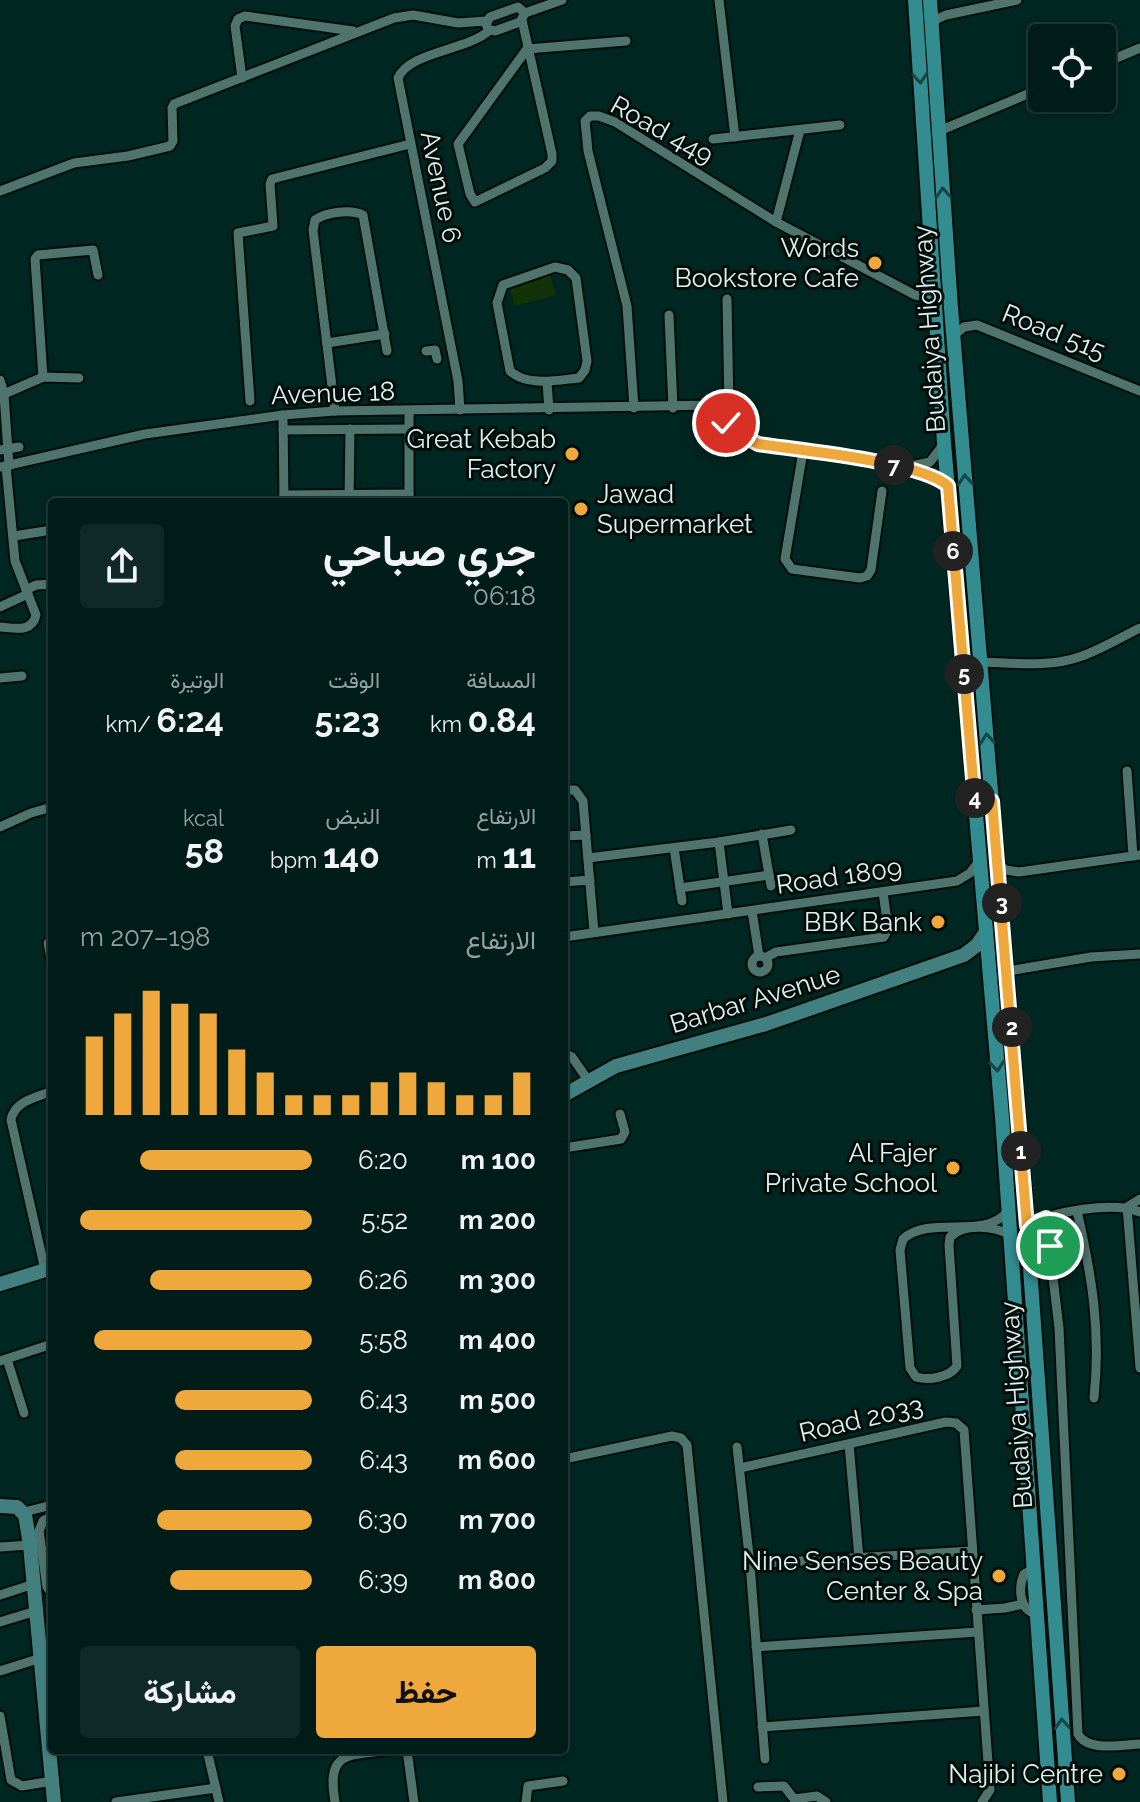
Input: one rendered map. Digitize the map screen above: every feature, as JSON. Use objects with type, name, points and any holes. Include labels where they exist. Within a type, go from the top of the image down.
[{"type":"main road","name":"Budaiya Highway","points":[[915,0],[944,443],[989,963],[1050,1802]]},
{"type":"main road","name":"Budaiya Highway","points":[[930,5],[953,336],[1008,971],[1068,1802]]},
{"type":"main road","points":[[975,803],[992,801]]},
{"type":"street","points":[[488,26],[504,11],[562,0]]},
{"type":"street","points":[[719,0],[735,137]]},
{"type":"street","points":[[931,26],[946,15],[1017,0]]},
{"type":"street","points":[[930,5],[946,15]]},
{"type":"street","points":[[509,26],[521,10]]},
{"type":"street","points":[[521,10],[527,49],[552,161],[545,168],[475,202],[470,194],[458,144],[527,49],[626,41]]},
{"type":"street","points":[[504,11],[509,26]]},
{"type":"street","points":[[0,191],[74,163],[128,156],[170,146],[173,141],[174,104],[406,15],[458,23],[509,26]]},
{"type":"street","points":[[242,78],[235,26],[238,19],[245,16],[356,32]]},
{"type":"street","name":"Avenue 6","points":[[460,410],[459,388],[397,83],[402,70],[481,37],[488,26]]},
{"type":"street","points":[[1116,58],[1140,48]]},
{"type":"street","points":[[939,131],[1028,94]]},
{"type":"street","name":"Road 449","points":[[634,408],[627,306],[588,151],[585,121],[590,116],[615,122],[776,222],[915,295],[934,298]]},
{"type":"street","points":[[713,139],[840,125]]},
{"type":"street","points":[[776,222],[800,130]]},
{"type":"street","points":[[250,401],[238,233],[273,226],[272,179],[410,144]]},
{"type":"street","points":[[335,411],[313,230],[315,220],[320,216],[355,211],[363,215],[387,351]]},
{"type":"street","points":[[43,377],[35,259],[38,255],[93,250],[98,275]]},
{"type":"street","points":[[555,267],[568,270],[576,278],[587,361],[579,378],[547,382],[520,378],[510,371],[497,303],[503,285],[555,267]]},
{"type":"street","points":[[727,299],[729,410],[737,430]]},
{"type":"street","points":[[669,315],[673,408]]},
{"type":"street","name":"Road 515","points":[[953,336],[964,327],[977,325],[1140,391]]},
{"type":"street","points":[[327,343],[385,334]]},
{"type":"street","points":[[433,354],[451,347]]},
{"type":"street","points":[[4,394],[43,377],[79,378]]},
{"type":"street","points":[[0,380],[4,394],[5,467],[16,568],[36,611],[34,622],[24,628],[0,627]]},
{"type":"street","points":[[547,382],[549,410]]},
{"type":"street","points":[[711,406],[721,415],[724,425]]},
{"type":"street","name":"Avenue 18","points":[[5,467],[145,434],[283,415],[335,411],[711,406],[729,410]]},
{"type":"street","points":[[283,415],[284,498],[409,498],[409,412]]},
{"type":"street","points":[[737,430],[732,439],[724,437],[721,430],[729,422],[737,430],[746,443],[900,466],[935,476],[948,486]]},
{"type":"street","points":[[349,498],[350,429]]},
{"type":"street","points":[[283,430],[409,429]]},
{"type":"street","points":[[900,466],[926,465],[944,443]]},
{"type":"street","points":[[4,450],[19,447]]},
{"type":"street","points":[[803,451],[785,559],[792,569],[860,578],[867,576],[871,570],[882,491]]},
{"type":"street","points":[[14,536],[48,531]]},
{"type":"street","points":[[0,607],[36,585],[48,584]]},
{"type":"street","points":[[980,662],[1053,663],[1085,655],[1140,628]]},
{"type":"street","points":[[0,678],[22,676]]},
{"type":"street","points":[[998,864],[1006,870],[1019,872],[1136,856],[1127,771]]},
{"type":"street","points":[[568,790],[575,790],[583,798],[594,932]]},
{"type":"street","points":[[0,827],[48,808]]},
{"type":"street","name":"Road 1809","points":[[588,858],[791,830]]},
{"type":"street","name":"Road 1809","points":[[680,888],[770,880],[762,834]]},
{"type":"street","points":[[568,836],[586,835]]},
{"type":"street","points":[[719,842],[728,914]]},
{"type":"street","points":[[674,848],[682,901]]},
{"type":"street","points":[[957,881],[970,873],[980,860]]},
{"type":"street","points":[[1002,897],[1006,886],[1019,872]]},
{"type":"street","points":[[568,882],[590,880]]},
{"type":"street","name":"Road 1809","points":[[568,936],[957,881],[983,890]]},
{"type":"street","points":[[752,911],[762,957],[776,952],[884,937],[888,928],[883,892]]},
{"type":"street","name":"Barbar Avenue","points":[[568,1092],[616,1066],[766,1024],[964,955],[977,945],[986,932]]},
{"type":"street","points":[[1008,971],[1091,957],[1140,954]]},
{"type":"street","points":[[964,955],[989,963]]},
{"type":"street","points":[[568,1055],[588,1080]]},
{"type":"street","points":[[0,1284],[48,1269],[11,1120],[13,1110],[18,1106],[48,1093]]},
{"type":"street","points":[[568,1147],[621,1139],[625,1132],[620,1114]]},
{"type":"street","points":[[1127,1207],[1140,1199]]},
{"type":"street","points":[[1027,1226],[1077,1211],[1127,1207],[1140,1212]]},
{"type":"street","points":[[1127,1207],[1140,1368]]},
{"type":"street","points":[[1008,1211],[992,1223],[909,1233],[900,1246],[910,1368],[920,1379],[950,1373],[958,1362],[949,1245],[952,1235],[961,1230],[992,1228],[1010,1235]]},
{"type":"street","points":[[1077,1211],[1096,1310],[1098,1340],[1094,1398]]},
{"type":"street","points":[[1046,1218],[1059,1328],[1078,1734],[1088,1744],[1140,1744]]},
{"type":"street","points":[[935,1228],[949,1245]]},
{"type":"street","points":[[24,1413],[3,1360],[48,1345]]},
{"type":"street","name":"Road 2033","points":[[740,1468],[946,1422],[961,1426],[966,1435],[990,1790],[982,1802]]},
{"type":"street","points":[[568,1458],[672,1436],[681,1438],[687,1445],[723,1802]]},
{"type":"street","points":[[849,1444],[859,1558]]},
{"type":"street","points":[[737,1447],[750,1564],[765,1759]]},
{"type":"street","points":[[0,1506],[17,1507],[24,1512],[30,1545],[48,1736]]},
{"type":"street","points":[[24,1512],[48,1506]]},
{"type":"street","points":[[48,1518],[43,1521],[39,1531],[48,1588]]},
{"type":"street","points":[[0,1547],[30,1545]]},
{"type":"street","points":[[750,1564],[972,1551]]},
{"type":"street","points":[[1034,1569],[1022,1577],[1023,1604],[1028,1612],[1037,1614]]},
{"type":"street","points":[[0,1595],[34,1584]]},
{"type":"street","points":[[976,1610],[1023,1604]]},
{"type":"street","points":[[0,1622],[36,1611]]},
{"type":"street","points":[[756,1647],[978,1632]]},
{"type":"street","points":[[0,1671],[41,1658]]},
{"type":"street","points":[[762,1727],[984,1711]]},
{"type":"street","points":[[0,1716],[13,1783],[25,1786],[52,1781]]},
{"type":"street","points":[[50,1754],[54,1802]]},
{"type":"street","points":[[208,1754],[219,1802]]},
{"type":"street","points":[[335,1802],[331,1779],[337,1763],[347,1756],[361,1754]]},
{"type":"street","points":[[408,1754],[414,1802]]},
{"type":"street","points":[[526,1802],[528,1786],[563,1781]]},
{"type":"street","points":[[758,1787],[784,1786],[794,1799],[817,1796],[826,1802]]},
{"type":"street","points":[[116,1802],[216,1788]]},
{"type":"green space","points":[[550,275],[556,295],[515,306],[509,286]]},
{"type":"place","name":"Words Bookstore Cafe","points":[[875,263]]},
{"type":"place","name":"Great Kebab Factory","points":[[572,454]]},
{"type":"place","name":"Jawad Supermarket","points":[[581,509]]},
{"type":"place","name":"BBK Bank","points":[[938,922]]},
{"type":"place","name":"Al Fajer Private School","points":[[953,1168]]},
{"type":"place","name":"Nine Senses Beauty Center & Spa","points":[[999,1576]]},
{"type":"place","name":"Najibi Centre","points":[[1119,1774]]},
{"type":"route","points":[[726,423],[734,422],[744,436],[758,444],[900,466],[935,476],[948,486],[975,803],[992,801],[1027,1226],[1046,1218],[1050,1246]]}]
